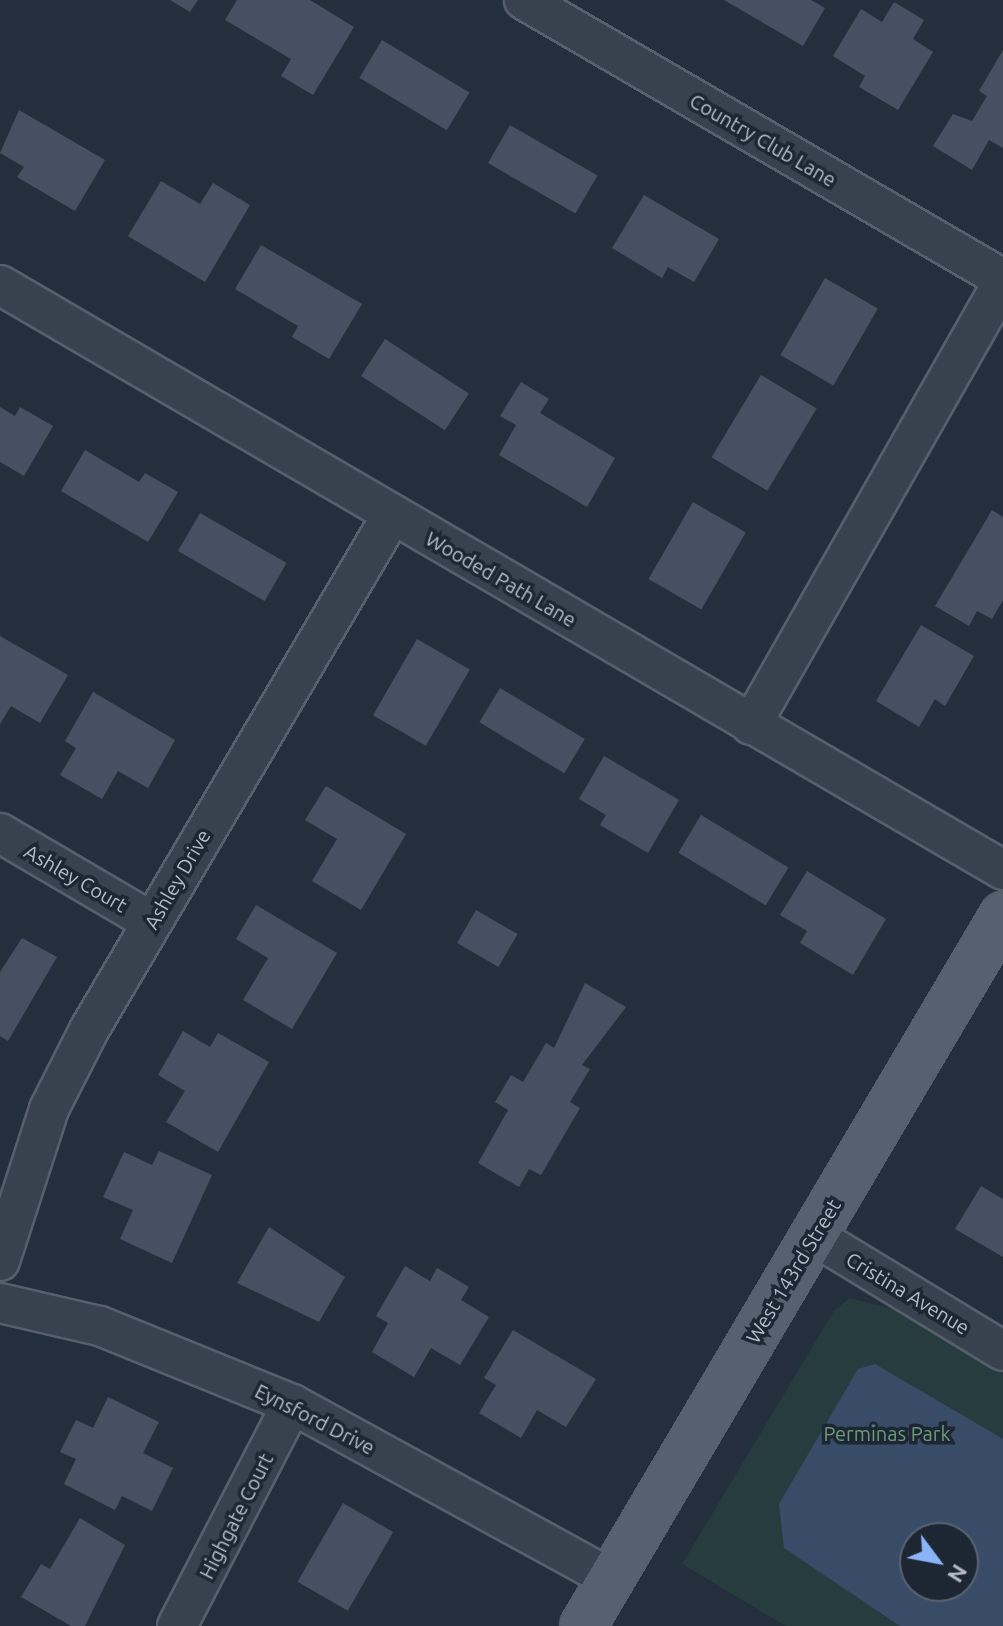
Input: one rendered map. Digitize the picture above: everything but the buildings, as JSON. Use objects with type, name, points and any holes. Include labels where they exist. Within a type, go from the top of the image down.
[{"type":"main road","name":"West 143rd Street","points":[[583,1626],[1003,915]]},
{"type":"street","name":"Country Club Lane","points":[[524,0],[1003,281],[751,725]]},
{"type":"street","name":"Wooded Path Lane","points":[[0,285],[1003,870]]},
{"type":"street","name":"Ashley Drive","points":[[0,1261],[49,1109],[152,922],[392,515]]},
{"type":"street","name":"Ashley Court","points":[[0,833],[152,922]]},
{"type":"street","name":"Cristina Avenue","points":[[814,1236],[1003,1351]]},
{"type":"street","name":"Eynsford Drive","points":[[0,1303],[100,1326],[292,1404],[611,1579]]},
{"type":"street","name":"Highgate Court","points":[[177,1626],[292,1404]]},
{"type":"green space","name":"Perminas Park","points":[[850,1298],[892,1309],[1003,1374],[1003,1626],[786,1626],[682,1564],[834,1311]]},
{"type":"water","points":[[875,1364],[1003,1439],[1003,1626],[900,1626],[784,1548],[779,1504],[858,1369]]}]
